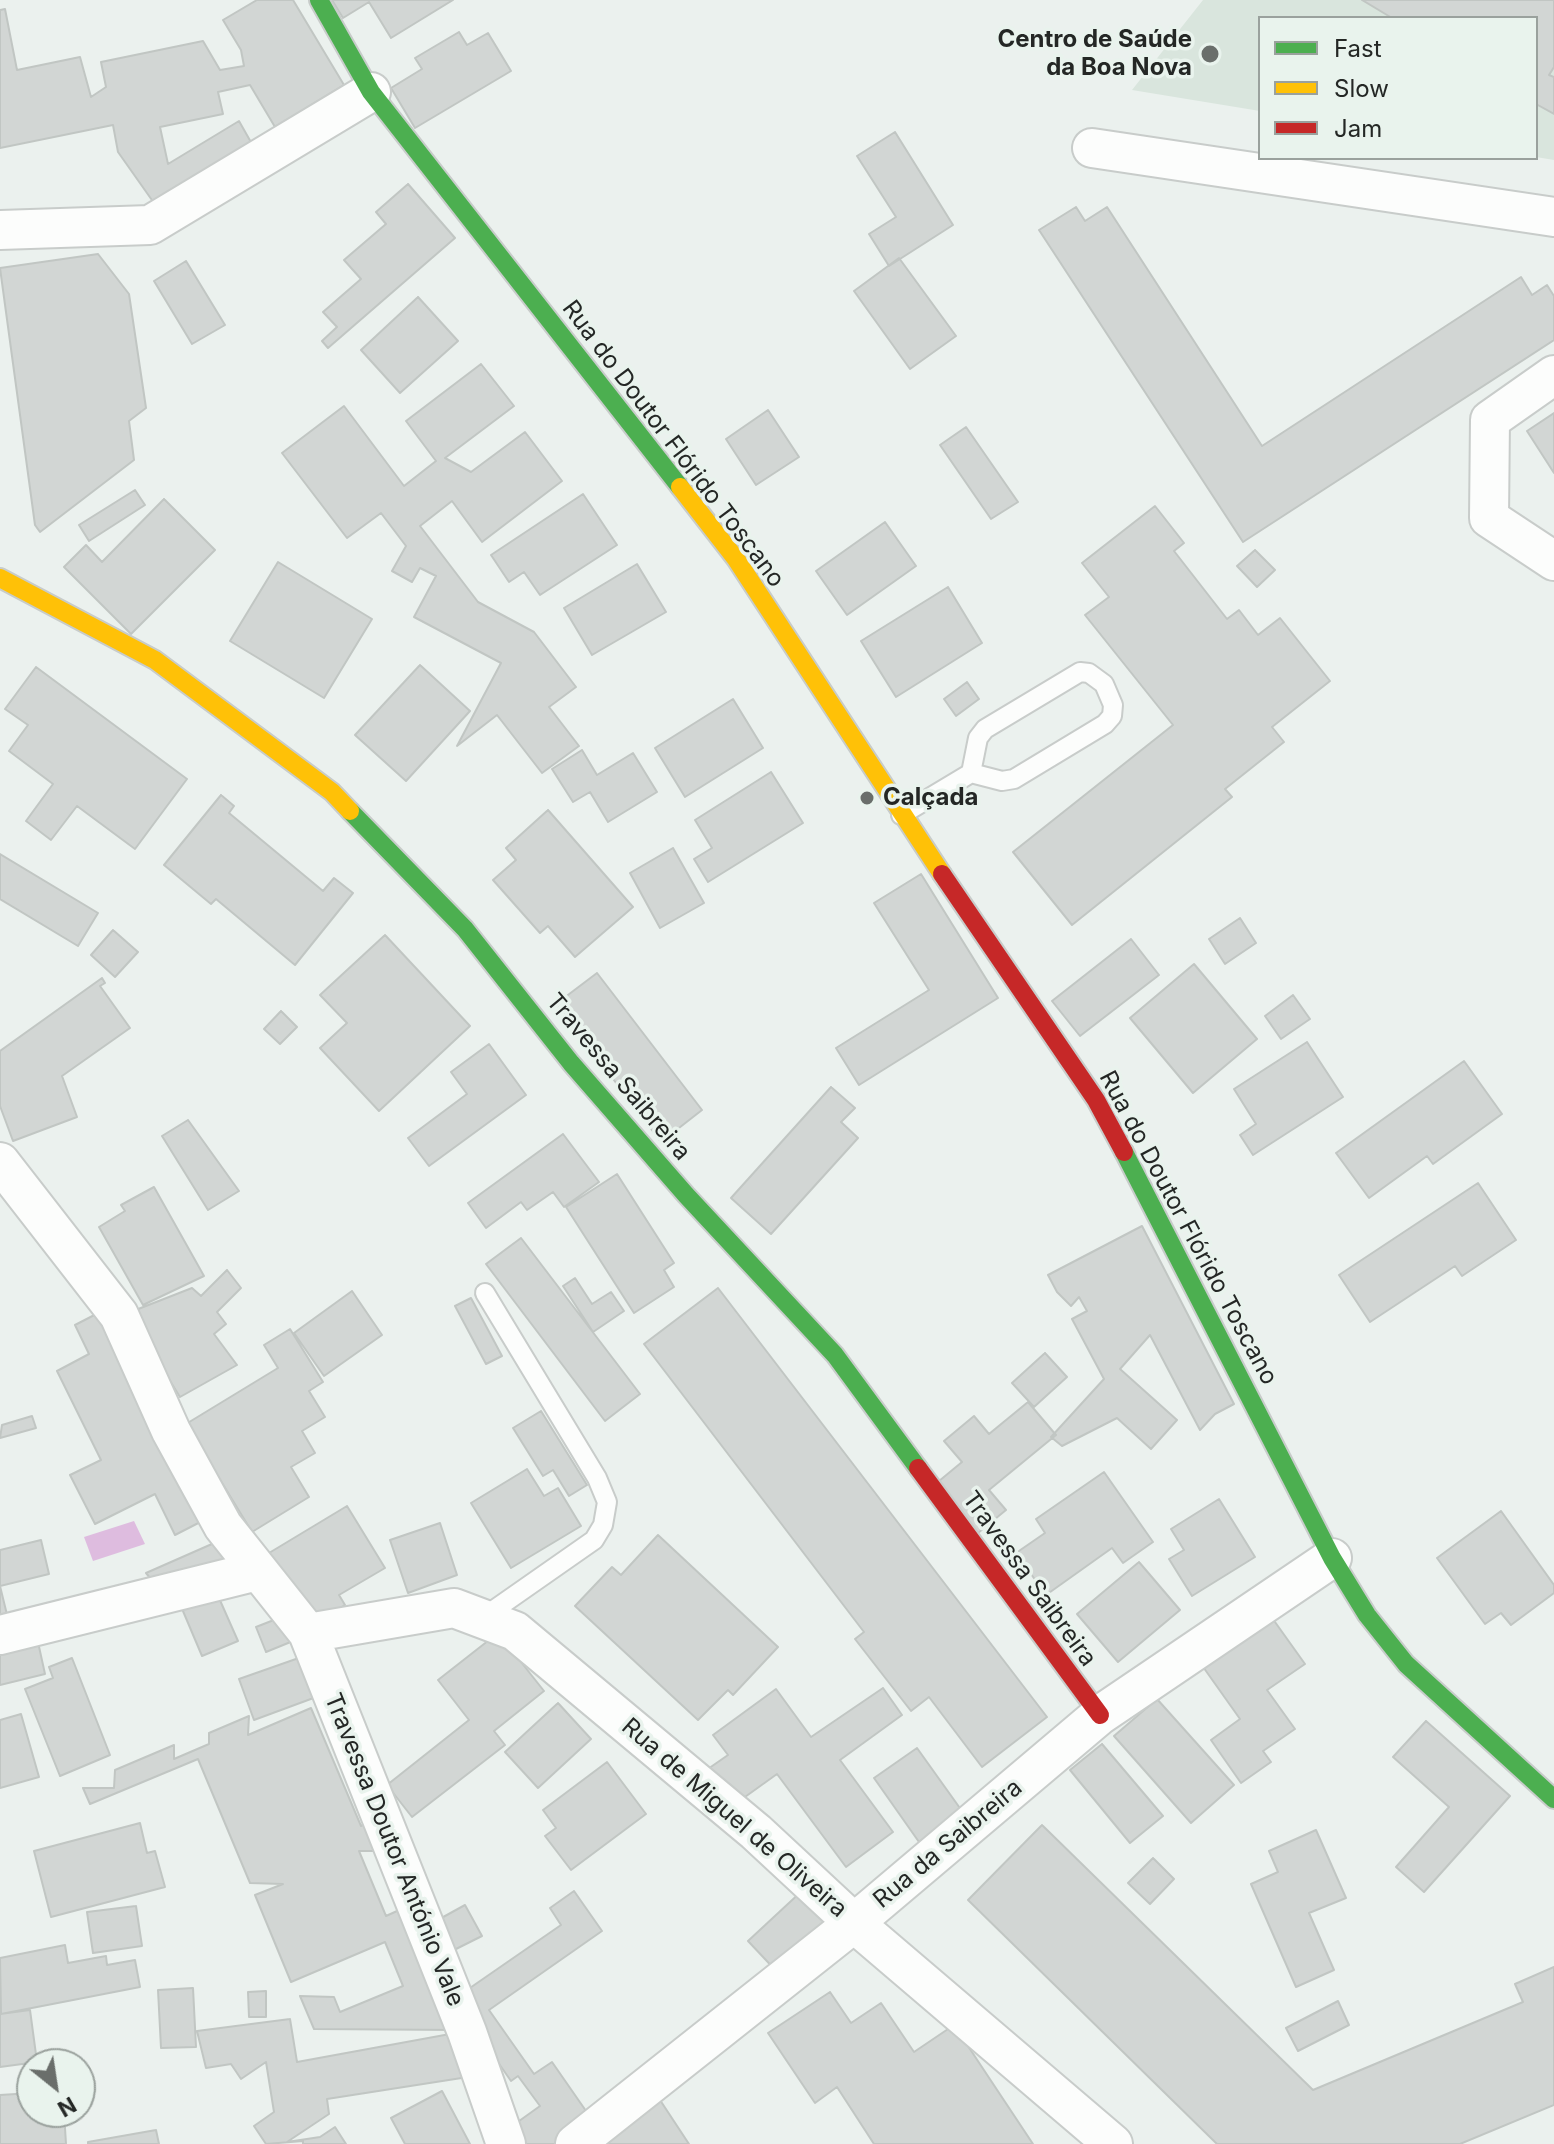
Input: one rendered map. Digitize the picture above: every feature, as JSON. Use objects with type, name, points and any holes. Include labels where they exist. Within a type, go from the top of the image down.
[{"type":"main road","name":"Rua do Doutor Flórido Toscano","points":[[319,0],[371,92],[736,559],[901,815],[1096,1100],[1205,1305],[1332,1558],[1367,1615],[1406,1664],[1554,1799]]},
{"type":"main road","name":"Travessa Saibreira","points":[[0,578],[155,660],[332,792],[443,906],[571,1063],[675,1183],[835,1355],[1100,1715]]},
{"type":"street","points":[[0,230],[150,225],[371,92]]},
{"type":"street","points":[[1092,148],[1554,217]]},
{"type":"street","points":[[1554,375],[1490,420],[1489,518],[1554,561]]},
{"type":"street","name":"Travessa Doutor António Vale","points":[[0,1162],[119,1315],[171,1431],[223,1526],[308,1633],[467,2032],[506,2144]]},
{"type":"street","name":"Rua da Saibreira","points":[[575,2144],[854,1923],[1100,1715],[1332,1558]]},
{"type":"street","points":[[0,1635],[257,1571]]},
{"type":"street","name":"Rua de Miguel de Oliveira","points":[[308,1633],[454,1608],[515,1631],[756,1832],[854,1923],[1113,2144]]},
{"type":"lane","points":[[901,815],[971,773],[1002,781],[1014,779],[1105,724],[1112,716],[1113,705],[1104,684],[1089,673],[1080,672],[995,723],[978,738],[971,773]]},
{"type":"lane","points":[[481,1619],[594,1540],[603,1525],[607,1502],[597,1478],[485,1293]]},
{"type":"shaded area","name":"Centro de Saúde da Boa Nova","points":[[1203,0],[1554,0],[1554,160],[1538,157],[1538,16],[1258,16],[1258,111],[1132,90]]},
{"type":"shaded area","points":[[134,1521],[145,1544],[93,1561],[84,1537]]},
{"type":"building","points":[[257,0],[293,0],[344,85],[275,127],[250,85],[218,92],[223,114],[160,127],[168,164],[239,121],[252,144],[154,203],[118,152],[113,125],[0,148],[0,10],[5,9],[17,70],[80,57],[91,97],[106,87],[101,62],[203,41],[220,70],[244,66],[241,50],[223,20]]},
{"type":"building","points":[[332,0],[453,0],[391,38],[369,2],[343,18]]},
{"type":"building","points":[[1362,0],[1554,0],[1554,67],[1549,75],[1554,77],[1554,114],[1538,105],[1538,16],[1389,16]]},
{"type":"building","points":[[459,32],[467,45],[488,33],[511,71],[415,128],[391,88],[422,69],[415,58]]},
{"type":"building","points":[[895,132],[953,225],[889,266],[869,234],[896,217],[857,156]]},
{"type":"building","points":[[408,184],[455,238],[328,348],[322,341],[337,327],[323,312],[361,279],[344,260],[386,224],[376,212]]},
{"type":"building","points":[[1076,207],[1085,221],[1107,207],[1262,446],[1521,277],[1532,295],[1547,285],[1554,296],[1554,340],[1243,542],[1039,230]]},
{"type":"building","points":[[98,254],[129,294],[146,408],[129,421],[134,460],[40,532],[35,525],[0,268]]},
{"type":"building","points":[[899,258],[956,336],[910,369],[854,291]]},
{"type":"building","points":[[186,261],[225,325],[192,344],[154,281]]},
{"type":"building","points":[[418,297],[458,341],[400,393],[361,350]]},
{"type":"building","points":[[481,364],[514,406],[445,458],[471,472],[525,432],[562,481],[482,542],[452,501],[420,526],[478,602],[534,632],[576,687],[549,707],[579,746],[542,773],[497,715],[457,746],[501,663],[414,617],[436,576],[420,568],[412,582],[392,571],[406,546],[381,513],[347,538],[282,453],[344,406],[404,486],[436,461],[406,421]]},
{"type":"building","points":[[768,410],[799,457],[756,485],[726,439]]},
{"type":"building","points":[[1554,413],[1554,473],[1527,431]]},
{"type":"building","points":[[966,427],[1018,502],[991,519],[940,445]]},
{"type":"building","points":[[135,490],[145,505],[89,541],[79,525]]},
{"type":"building","points":[[583,494],[617,545],[540,595],[524,572],[509,582],[491,555]]},
{"type":"building","points":[[164,499],[215,550],[131,634],[64,567],[86,545],[102,562]]},
{"type":"building","points":[[1155,506],[1184,543],[1174,551],[1227,619],[1239,610],[1258,635],[1280,618],[1330,681],[1272,727],[1284,742],[1225,789],[1232,797],[1072,925],[1013,852],[1173,725],[1085,615],[1109,597],[1082,563]]},
{"type":"building","points":[[885,522],[916,566],[847,615],[816,571]]},
{"type":"building","points":[[1255,550],[1275,570],[1257,587],[1237,566]]},
{"type":"building","points":[[278,562],[372,619],[324,698],[230,641]]},
{"type":"building","points":[[637,564],[666,612],[592,655],[564,608]]},
{"type":"building","points":[[948,587],[982,643],[896,697],[861,641]]},
{"type":"building","points":[[420,665],[470,711],[406,781],[355,735]]},
{"type":"building","points":[[36,667],[187,779],[135,849],[77,806],[51,840],[26,821],[53,784],[9,751],[28,725],[5,709]]},
{"type":"building","points":[[967,682],[979,699],[956,716],[944,699]]},
{"type":"building","points":[[733,699],[763,748],[685,797],[655,748]]},
{"type":"building","points":[[582,750],[597,775],[633,753],[657,792],[608,822],[590,792],[573,802],[552,769]]},
{"type":"building","points":[[771,772],[803,823],[708,882],[694,859],[712,848],[695,820]]},
{"type":"building","points":[[221,795],[234,806],[229,813],[323,891],[334,878],[353,893],[295,965],[216,899],[211,904],[164,865]]},
{"type":"building","points":[[548,810],[633,907],[575,957],[548,926],[540,933],[493,880],[516,860],[506,848]]},
{"type":"building","points":[[673,848],[704,903],[660,928],[630,873]]},
{"type":"building","points":[[0,854],[98,913],[78,946],[0,899]]},
{"type":"building","points":[[921,874],[998,998],[859,1085],[836,1048],[929,990],[874,903]]},
{"type":"building","points":[[1240,918],[1256,943],[1225,964],[1209,939]]},
{"type":"building","points":[[113,930],[138,952],[115,977],[91,955]]},
{"type":"building","points":[[385,935],[470,1026],[379,1111],[320,1048],[347,1023],[320,995]]},
{"type":"building","points":[[1131,939],[1159,975],[1080,1036],[1052,1001]]},
{"type":"building","points":[[1194,964],[1257,1039],[1193,1093],[1130,1018]]},
{"type":"building","points":[[597,973],[702,1110],[661,1142],[556,1004]]},
{"type":"building","points":[[102,978],[105,983],[100,986],[130,1028],[62,1076],[77,1117],[13,1141],[0,1106],[0,1051]]},
{"type":"building","points":[[1293,995],[1310,1019],[1281,1039],[1265,1016]]},
{"type":"building","points":[[281,1011],[297,1027],[280,1044],[264,1029]]},
{"type":"building","points":[[1307,1042],[1343,1097],[1253,1155],[1240,1135],[1256,1124],[1234,1089]]},
{"type":"building","points":[[489,1044],[526,1095],[429,1166],[408,1138],[467,1094],[451,1072]]},
{"type":"building","points":[[1464,1061],[1502,1114],[1433,1164],[1427,1156],[1369,1198],[1336,1153]]},
{"type":"building","points":[[831,1087],[855,1108],[841,1122],[858,1138],[771,1234],[731,1198]]},
{"type":"building","points":[[188,1120],[239,1191],[208,1210],[162,1136]]},
{"type":"building","points":[[563,1134],[599,1182],[564,1207],[553,1192],[527,1210],[521,1202],[486,1228],[468,1203]]},
{"type":"building","points":[[617,1174],[674,1263],[664,1270],[674,1287],[634,1313],[566,1207]]},
{"type":"building","points":[[1478,1183],[1516,1240],[1462,1276],[1455,1266],[1370,1322],[1339,1275]]},
{"type":"building","points":[[154,1187],[204,1276],[143,1305],[99,1227],[125,1211],[121,1205]]},
{"type":"building","points":[[1142,1226],[1234,1404],[1215,1414],[1200,1430],[1150,1335],[1120,1369],[1177,1420],[1151,1449],[1117,1418],[1062,1446],[1051,1437],[1104,1379],[1072,1319],[1087,1311],[1079,1297],[1071,1306],[1057,1292],[1048,1275]]},
{"type":"building","points":[[521,1238],[640,1394],[605,1421],[486,1264]]},
{"type":"building","points":[[227,1270],[241,1288],[217,1312],[226,1324],[214,1334],[237,1365],[180,1397],[128,1313],[192,1288],[201,1296]]},
{"type":"building","points":[[575,1278],[592,1304],[611,1292],[624,1311],[593,1332],[563,1286]]},
{"type":"building","points":[[718,1288],[1047,1717],[982,1767],[929,1697],[911,1711],[855,1639],[864,1632],[644,1344]]},
{"type":"building","points":[[352,1291],[382,1335],[324,1376],[294,1333]]},
{"type":"building","points":[[471,1298],[502,1356],[486,1364],[455,1306]]},
{"type":"building","points":[[106,1309],[210,1517],[175,1535],[155,1494],[95,1524],[70,1475],[101,1460],[57,1371],[89,1354],[75,1325]]},
{"type":"building","points":[[290,1329],[323,1382],[309,1391],[325,1417],[302,1431],[315,1453],[291,1467],[309,1497],[252,1532],[186,1424],[278,1368],[264,1345]]},
{"type":"building","points":[[1045,1353],[1067,1377],[1034,1407],[1012,1383]]},
{"type":"building","points":[[1028,1402],[1056,1435],[989,1490],[1006,1510],[978,1533],[927,1491],[962,1462],[944,1441],[974,1416],[989,1434]]},
{"type":"building","points":[[541,1411],[587,1485],[569,1496],[553,1470],[543,1476],[513,1428]]},
{"type":"building","points":[[32,1416],[36,1428],[0,1438],[2,1425]]},
{"type":"building","points":[[527,1469],[544,1496],[558,1488],[581,1526],[511,1568],[471,1503]]},
{"type":"building","points":[[1104,1472],[1153,1542],[1123,1563],[1112,1548],[1046,1595],[1016,1553],[1045,1533],[1036,1519]]},
{"type":"building","points":[[1219,1499],[1255,1557],[1192,1596],[1169,1559],[1184,1550],[1171,1529]]},
{"type":"building","points":[[347,1506],[385,1568],[339,1595],[345,1605],[312,1625],[269,1553]]},
{"type":"building","points":[[1501,1511],[1554,1585],[1554,1593],[1511,1625],[1501,1613],[1485,1624],[1437,1558]]},
{"type":"building","points":[[440,1523],[457,1575],[408,1593],[390,1540]]},
{"type":"building","points":[[658,1535],[778,1647],[733,1695],[728,1690],[698,1720],[575,1606],[612,1567],[621,1575]]},
{"type":"building","points":[[41,1540],[49,1574],[0,1586],[0,1550]]},
{"type":"building","points":[[221,1540],[242,1567],[159,1589],[146,1573]]},
{"type":"building","points":[[1139,1562],[1180,1610],[1118,1662],[1077,1614]]},
{"type":"building","points":[[0,1586],[10,1627],[0,1629]]},
{"type":"building","points":[[215,1589],[238,1641],[202,1656],[180,1604]]},
{"type":"building","points":[[1270,1615],[1305,1664],[1267,1690],[1295,1729],[1263,1751],[1271,1762],[1241,1783],[1211,1740],[1240,1719],[1201,1664]]},
{"type":"building","points":[[284,1616],[293,1641],[266,1652],[256,1627]]},
{"type":"building","points":[[36,1633],[45,1674],[0,1685],[0,1642]]},
{"type":"building","points":[[498,1633],[544,1691],[494,1731],[505,1745],[412,1817],[387,1785],[469,1720],[438,1680]]},
{"type":"building","points":[[313,1653],[327,1693],[254,1720],[239,1679]]},
{"type":"building","points":[[72,1658],[110,1755],[60,1776],[25,1689],[53,1678],[49,1667]]},
{"type":"building","points":[[883,1688],[902,1715],[840,1760],[893,1832],[846,1867],[777,1774],[731,1807],[705,1771],[728,1755],[713,1735],[776,1689],[811,1737]]},
{"type":"building","points":[[1157,1699],[1234,1785],[1191,1823],[1114,1736]]},
{"type":"building","points":[[558,1703],[591,1739],[538,1788],[505,1752]]},
{"type":"building","points":[[311,1708],[361,1826],[368,1823],[380,1851],[359,1851],[386,1916],[406,1907],[458,2030],[314,2029],[300,1996],[334,1997],[340,2012],[403,1986],[385,1942],[291,1982],[255,1895],[283,1884],[250,1883],[198,1759],[90,1804],[83,1788],[114,1788],[115,1770],[174,1745],[174,1759],[209,1744],[209,1733],[249,1716],[248,1735]]},
{"type":"building","points":[[21,1714],[39,1777],[0,1788],[0,1720]]},
{"type":"building","points":[[1426,1721],[1510,1796],[1424,1892],[1396,1867],[1449,1807],[1393,1757]]},
{"type":"building","points":[[1102,1744],[1163,1816],[1130,1843],[1070,1770]]},
{"type":"building","points":[[917,1748],[962,1811],[919,1842],[874,1778]]},
{"type":"building","points":[[607,1762],[646,1814],[571,1870],[545,1836],[556,1828],[543,1810]]},
{"type":"building","points":[[140,1823],[147,1853],[155,1851],[165,1887],[51,1917],[34,1851]]},
{"type":"building","points":[[1042,1825],[1313,2090],[1523,2002],[1515,1984],[1554,1967],[1554,2105],[1460,2144],[1217,2144],[968,1900]]},
{"type":"building","points":[[1316,1830],[1346,1898],[1309,1913],[1334,1970],[1296,1987],[1251,1884],[1278,1872],[1269,1851]]},
{"type":"building","points":[[1153,1858],[1174,1879],[1150,1904],[1128,1883]]},
{"type":"building","points":[[804,1889],[836,1922],[780,1975],[748,1941]]},
{"type":"building","points":[[574,1891],[602,1931],[489,2010],[534,2074],[552,2062],[593,2121],[560,2144],[519,2144],[508,2129],[540,2106],[518,2076],[511,2081],[454,1999],[561,1925],[550,1908]]},
{"type":"building","points":[[465,1905],[482,1936],[452,1951],[436,1921]]},
{"type":"building","points":[[136,1906],[142,1946],[93,1953],[87,1912]]},
{"type":"building","points":[[65,1945],[68,1963],[106,1956],[107,1965],[135,1960],[140,1987],[1,2014],[0,1958]]},
{"type":"building","points":[[193,1988],[196,2047],[161,2048],[158,1990]]},
{"type":"building","points":[[266,1991],[266,2017],[249,2017],[248,1992]]},
{"type":"building","points":[[830,1992],[851,2023],[881,2003],[914,2052],[954,2025],[1033,2144],[874,2144],[837,2087],[815,2103],[768,2033]]},
{"type":"building","points":[[1338,2001],[1349,2025],[1298,2051],[1286,2028]]},
{"type":"building","points":[[30,2010],[35,2048],[16,2048],[16,2065],[0,2067],[0,2014]]},
{"type":"building","points":[[290,2019],[297,2062],[461,2032],[468,2077],[327,2099],[329,2114],[287,2142],[320,2137],[335,2127],[346,2144],[303,2144],[303,2141],[266,2144],[254,2126],[274,2112],[266,2062],[241,2079],[231,2064],[206,2068],[197,2031]]},
{"type":"building","points":[[442,2091],[470,2144],[405,2144],[391,2118]]},
{"type":"building","points":[[16,2094],[16,2128],[65,2128],[66,2144],[0,2144],[0,2095]]},
{"type":"building","points":[[660,2100],[689,2144],[596,2144]]},
{"type":"building","points":[[156,2130],[159,2144],[88,2144],[88,2142]]},
{"type":"traffic: fast","points":[[319,0],[371,92],[680,487]]},
{"type":"traffic: fast","points":[[350,811],[465,929],[571,1063],[686,1195],[835,1355],[918,1468]]},
{"type":"traffic: fast","points":[[1124,1152],[1332,1558],[1367,1615],[1406,1664],[1554,1799]]},
{"type":"traffic: slow","points":[[680,487],[736,559],[942,874]]},
{"type":"traffic: slow","points":[[0,578],[155,660],[332,792],[350,811]]},
{"type":"traffic: jam","points":[[942,874],[1096,1100],[1124,1152]]},
{"type":"traffic: jam","points":[[918,1468],[1100,1715]]},
{"type":"place","name":"Centro de Saúde da Boa Nova","points":[[1210,54]]},
{"type":"place","name":"Calçada","points":[[867,798]]}]
